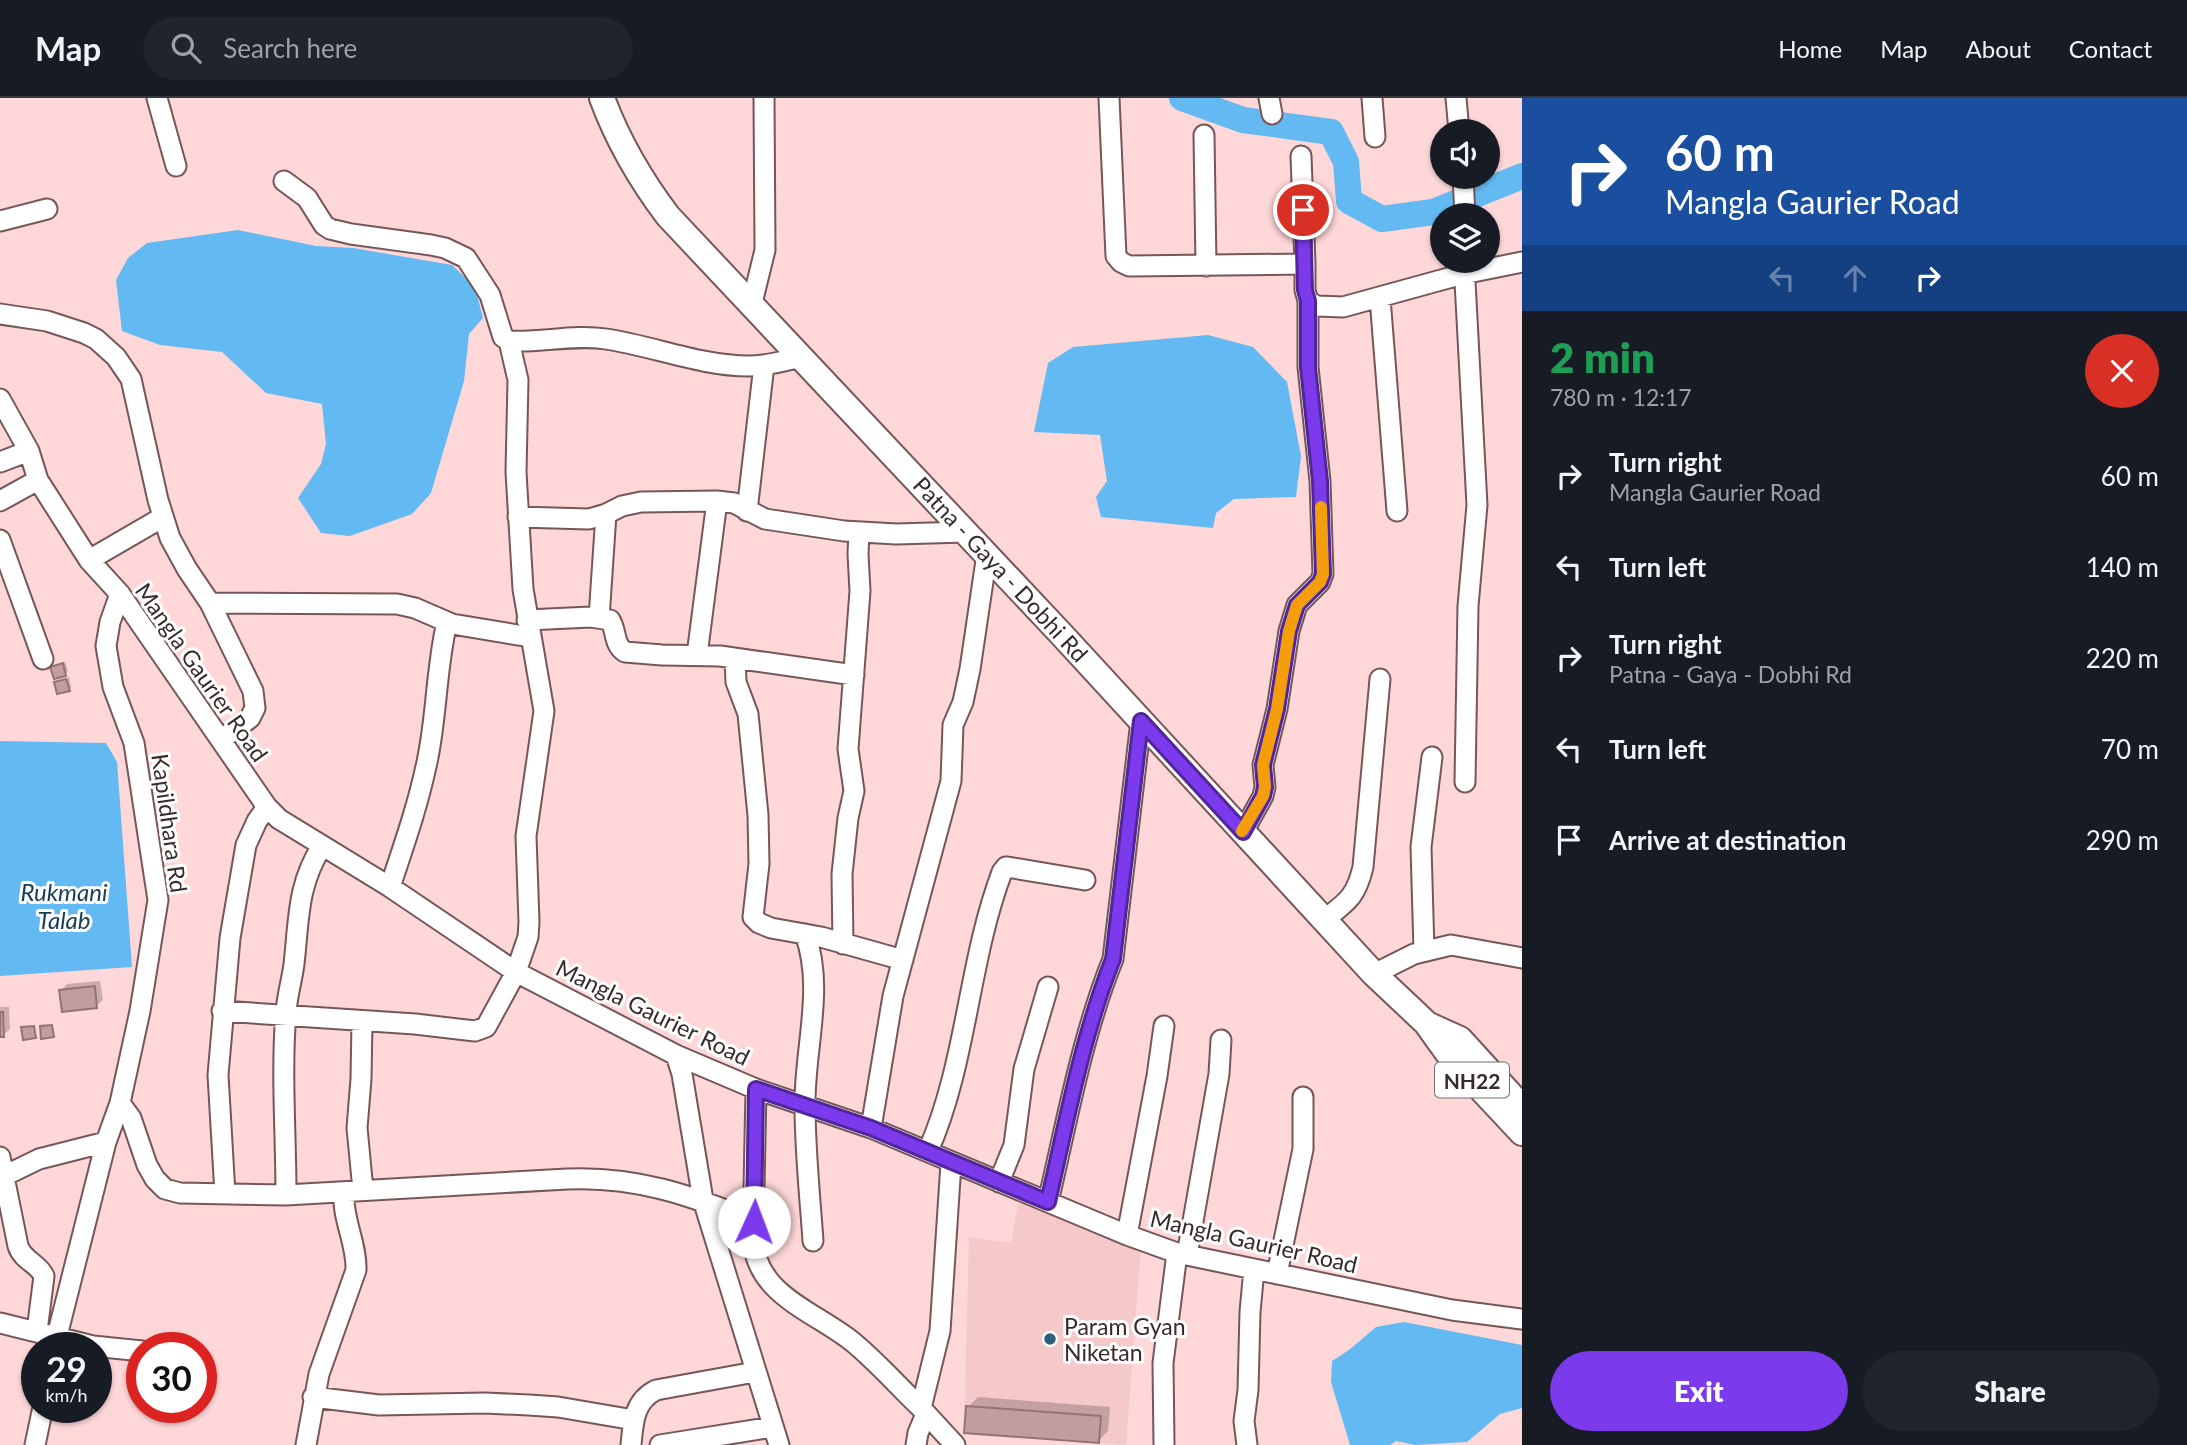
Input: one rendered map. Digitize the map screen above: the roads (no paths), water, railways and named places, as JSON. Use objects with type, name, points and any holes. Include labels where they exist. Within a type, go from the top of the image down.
[{"type":"main road","name":"Patna - Gaya - Dobhi Rd","points":[[602,98],[627,156],[668,216],[987,554],[1374,974],[1426,1023],[1449,1055],[1522,1133]]},
{"type":"main road","name":"Patna - Gaya - Dobhi Rd","points":[[1426,1023],[1461,1039],[1522,1107]]},
{"type":"street","points":[[157,98],[176,166]]},
{"type":"street","points":[[752,303],[765,250],[764,98]]},
{"type":"street","points":[[1109,98],[1116,256],[1121,262],[1129,265],[1206,266],[1305,264]]},
{"type":"street","points":[[1372,98],[1375,137]]},
{"type":"street","points":[[1456,98],[1458,119]]},
{"type":"street","points":[[1204,135],[1206,266]]},
{"type":"street","points":[[1243,832],[1263,796],[1263,765],[1277,709],[1289,631],[1297,605],[1320,582],[1323,574],[1320,481],[1308,367],[1308,301],[1305,290],[1301,156]]},
{"type":"street","points":[[284,181],[307,198],[324,225],[330,229],[444,248],[467,258],[490,295],[503,337],[509,341],[593,338],[729,365],[764,365],[802,357]]},
{"type":"street","points":[[0,221],[47,209]]},
{"type":"street","points":[[1500,264],[1522,262]]},
{"type":"street","points":[[1308,301],[1317,306],[1343,307],[1380,298],[1448,273]]},
{"type":"street","points":[[1464,273],[1477,505],[1468,606],[1465,782]]},
{"type":"street","points":[[1380,298],[1398,511]]},
{"type":"street","points":[[0,314],[68,326],[96,339],[116,357],[131,379],[136,391],[163,517],[177,552],[210,603],[253,691],[255,708],[250,718],[222,739]]},
{"type":"street","points":[[222,1012],[480,1030],[486,1027],[516,972],[528,929],[526,836],[544,711],[523,589],[516,472],[518,380],[509,341]]},
{"type":"street","points":[[747,511],[764,365]]},
{"type":"street","name":"Mangla Gaurier Road","points":[[2,407],[29,451],[38,480],[89,560],[120,594],[267,807],[279,819],[390,887],[516,972],[676,1055],[756,1089],[871,1128],[1127,1235],[1182,1254],[1452,1310],[1522,1319]]},
{"type":"street","points":[[0,463],[29,451]]},
{"type":"street","points":[[0,500],[38,480]]},
{"type":"street","points":[[519,517],[574,520],[606,514],[622,506],[641,502],[717,501],[734,503],[765,519],[859,533],[923,535],[966,532]]},
{"type":"street","points":[[697,655],[717,501]]},
{"type":"street","points":[[598,618],[606,514]]},
{"type":"street","points":[[89,560],[163,517]]},
{"type":"street","points":[[844,944],[842,874],[854,791],[848,749],[860,591],[859,533]]},
{"type":"street","points":[[0,540],[43,659]]},
{"type":"street","points":[[871,1128],[893,996],[951,780],[953,725],[963,702],[970,669],[987,554]]},
{"type":"street","name":"Kapildhara Rd","points":[[51,1332],[106,1142],[120,1103],[140,1011],[158,900],[134,743],[113,687],[106,646],[110,622],[120,594]]},
{"type":"street","points":[[210,603],[397,604],[415,608],[447,622],[529,628],[598,618],[610,620],[614,625],[616,642],[625,652],[735,658],[854,675]]},
{"type":"street","points":[[390,887],[414,817],[428,760],[441,646],[447,622]]},
{"type":"street","points":[[735,658],[736,682],[748,714],[758,815],[760,851],[753,917],[771,928],[805,934],[903,960]]},
{"type":"street","points":[[1324,920],[1351,898],[1361,874],[1380,679]]},
{"type":"street","points":[[1048,1202],[1084,1043],[1113,959],[1141,721]]},
{"type":"street","points":[[1424,951],[1421,847],[1432,757]]},
{"type":"street","points":[[225,1194],[218,1075],[230,938],[242,859],[251,831],[267,807]]},
{"type":"street","points":[[286,1195],[285,1015],[294,963],[301,894],[310,865],[322,846]]},
{"type":"street","points":[[928,1151],[947,1100],[976,967],[1002,872],[1006,867],[1013,867],[1084,880]]},
{"type":"street","points":[[805,934],[811,949],[813,990],[804,1105],[813,1241]]},
{"type":"street","points":[[1374,974],[1424,951],[1451,945],[1522,958]]},
{"type":"street","points":[[999,1182],[1014,1145],[1024,1069],[1048,987]]},
{"type":"street","points":[[306,1445],[318,1374],[356,1270],[351,1230],[343,1206],[353,1192],[362,1022]]},
{"type":"street","points":[[1127,1235],[1164,1026]]},
{"type":"street","points":[[1164,1445],[1163,1363],[1219,1074],[1222,1040]]},
{"type":"street","points":[[661,1445],[776,1436],[703,1200],[682,1074],[676,1055]]},
{"type":"street","points":[[756,1089],[754,1251],[757,1260],[778,1292],[804,1312],[832,1326],[860,1348],[955,1445]]},
{"type":"street","points":[[1277,1274],[1303,1149],[1303,1097]]},
{"type":"street","points":[[120,1103],[131,1118],[147,1165],[155,1179],[164,1189],[180,1193],[286,1195],[608,1178],[703,1200],[754,1222]]},
{"type":"street","points":[[3,1177],[39,1159],[106,1142]]},
{"type":"street","points":[[0,1157],[18,1247],[24,1257],[41,1269],[44,1276],[48,1332]]},
{"type":"street","points":[[916,1445],[940,1331],[951,1163]]},
{"type":"street","points":[[1247,1445],[1244,1420],[1254,1269]]},
{"type":"street","points":[[0,1322],[29,1332]]},
{"type":"street","points":[[631,1445],[640,1400],[656,1390],[755,1371]]},
{"type":"street","points":[[313,1396],[379,1405],[474,1403],[558,1407],[634,1420]]},
{"type":"street","points":[[35,1445],[40,1423]]},
{"type":"water","points":[[238,230],[316,246],[353,248],[452,265],[475,287],[483,318],[469,334],[464,381],[431,493],[412,514],[350,536],[321,533],[298,498],[321,464],[326,444],[322,404],[266,393],[222,352],[160,345],[122,331],[116,280],[128,258],[147,243]]},
{"type":"water","points":[[1208,335],[1253,347],[1287,382],[1301,456],[1296,497],[1234,499],[1216,513],[1213,528],[1101,517],[1096,497],[1107,481],[1100,435],[1034,432],[1048,363],[1073,347]]},
{"type":"water","name":"Rukmani Talab","points":[[0,741],[106,743],[117,762],[132,967],[0,976]]},
{"type":"water","points":[[1404,1322],[1522,1345],[1522,1408],[1500,1414],[1467,1442],[1415,1445],[1396,1441],[1390,1445],[1350,1445],[1331,1382],[1332,1361],[1376,1327]]},
{"type":"waterway","points":[[1182,98],[1243,120],[1331,132],[1346,162],[1349,201],[1382,219],[1433,212],[1522,176]]},
{"type":"place","name":"Param Gyan Niketan","points":[[1050,1339]]}]
